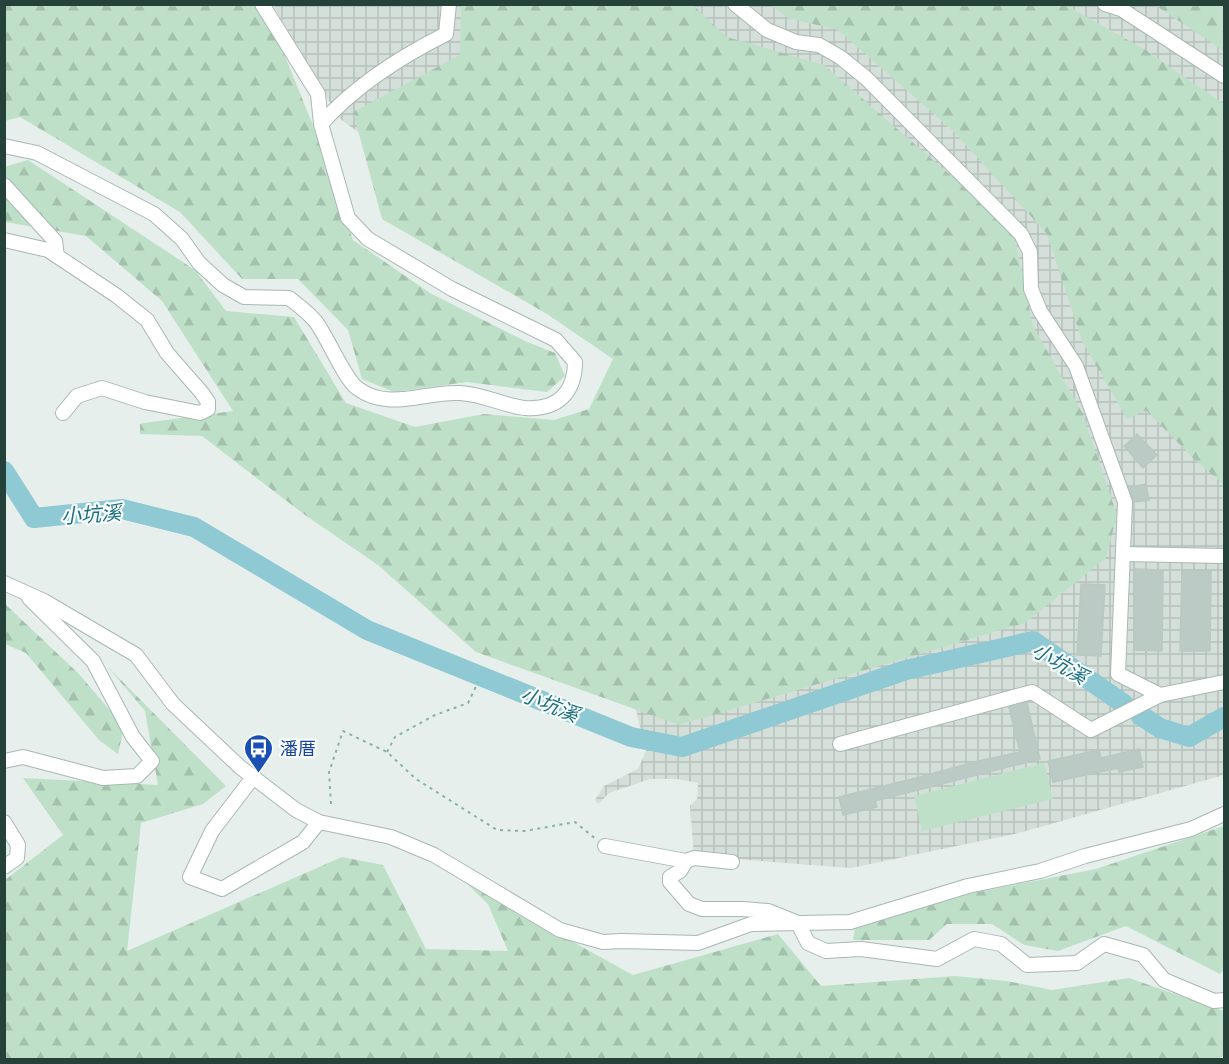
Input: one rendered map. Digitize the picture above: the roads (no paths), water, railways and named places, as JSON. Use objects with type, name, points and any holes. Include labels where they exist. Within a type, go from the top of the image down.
[{"type":"street","points":[[4,146],[37,153],[154,214],[183,240],[199,263],[223,285],[244,297],[289,298],[316,322],[355,387],[368,394],[386,400],[413,399],[457,392],[477,394],[526,408],[545,407],[558,401],[567,393],[575,378],[575,362],[556,340],[452,289],[368,239],[348,218],[321,124],[318,94],[262,4]]},
{"type":"street","points":[[321,124],[336,108],[410,52],[446,34],[449,4]]},
{"type":"street","points":[[735,4],[767,30],[796,42],[819,45],[840,57],[866,78],[1021,234],[1030,252],[1031,289],[1040,311],[1076,366],[1125,502],[1118,674],[1160,695]]},
{"type":"street","points":[[1104,4],[1121,9],[1224,76]]},
{"type":"street","points":[[4,185],[56,241],[57,256]]},
{"type":"street","points":[[4,240],[48,250],[117,296],[147,320],[167,353],[208,402],[208,409],[200,413],[145,402],[102,388],[77,396],[63,413]]},
{"type":"street","points":[[1123,554],[1224,556]]},
{"type":"street","points":[[4,583],[44,601],[136,655],[173,704],[240,767],[296,810],[320,822],[391,837],[424,850],[560,930],[603,942],[698,944],[752,924],[850,922],[968,886],[1040,871],[1085,856],[1191,829],[1224,814]]},
{"type":"street","points":[[4,761],[23,757],[104,778],[137,776],[152,761],[133,737],[93,661],[21,591]]},
{"type":"street","points":[[840,744],[1032,692],[1091,730],[1160,695],[1224,682]]},
{"type":"street","points":[[254,777],[212,831],[190,877],[222,889],[303,842],[320,822]]},
{"type":"street","points":[[4,822],[18,845],[17,858],[4,867]]},
{"type":"street","points":[[605,846],[686,861],[694,858],[732,862]]},
{"type":"street","points":[[686,861],[680,871],[670,877],[670,882],[689,904],[702,909],[768,911],[798,923],[808,943],[826,951],[861,949],[937,959],[974,939],[1001,944],[1026,965],[1077,963],[1104,944],[1143,955],[1164,980],[1214,1001],[1224,1000]]},
{"type":"waterway","name":"小坑溪","points":[[4,471],[34,518],[122,509],[194,527],[367,630],[631,737],[682,747],[906,670],[1033,641],[1124,704]]},
{"type":"waterway","name":"小坑溪","points":[[1140,715],[1160,728],[1189,737],[1224,717]]},
{"type":"place","name":"潘厝","points":[[259,774]]}]
